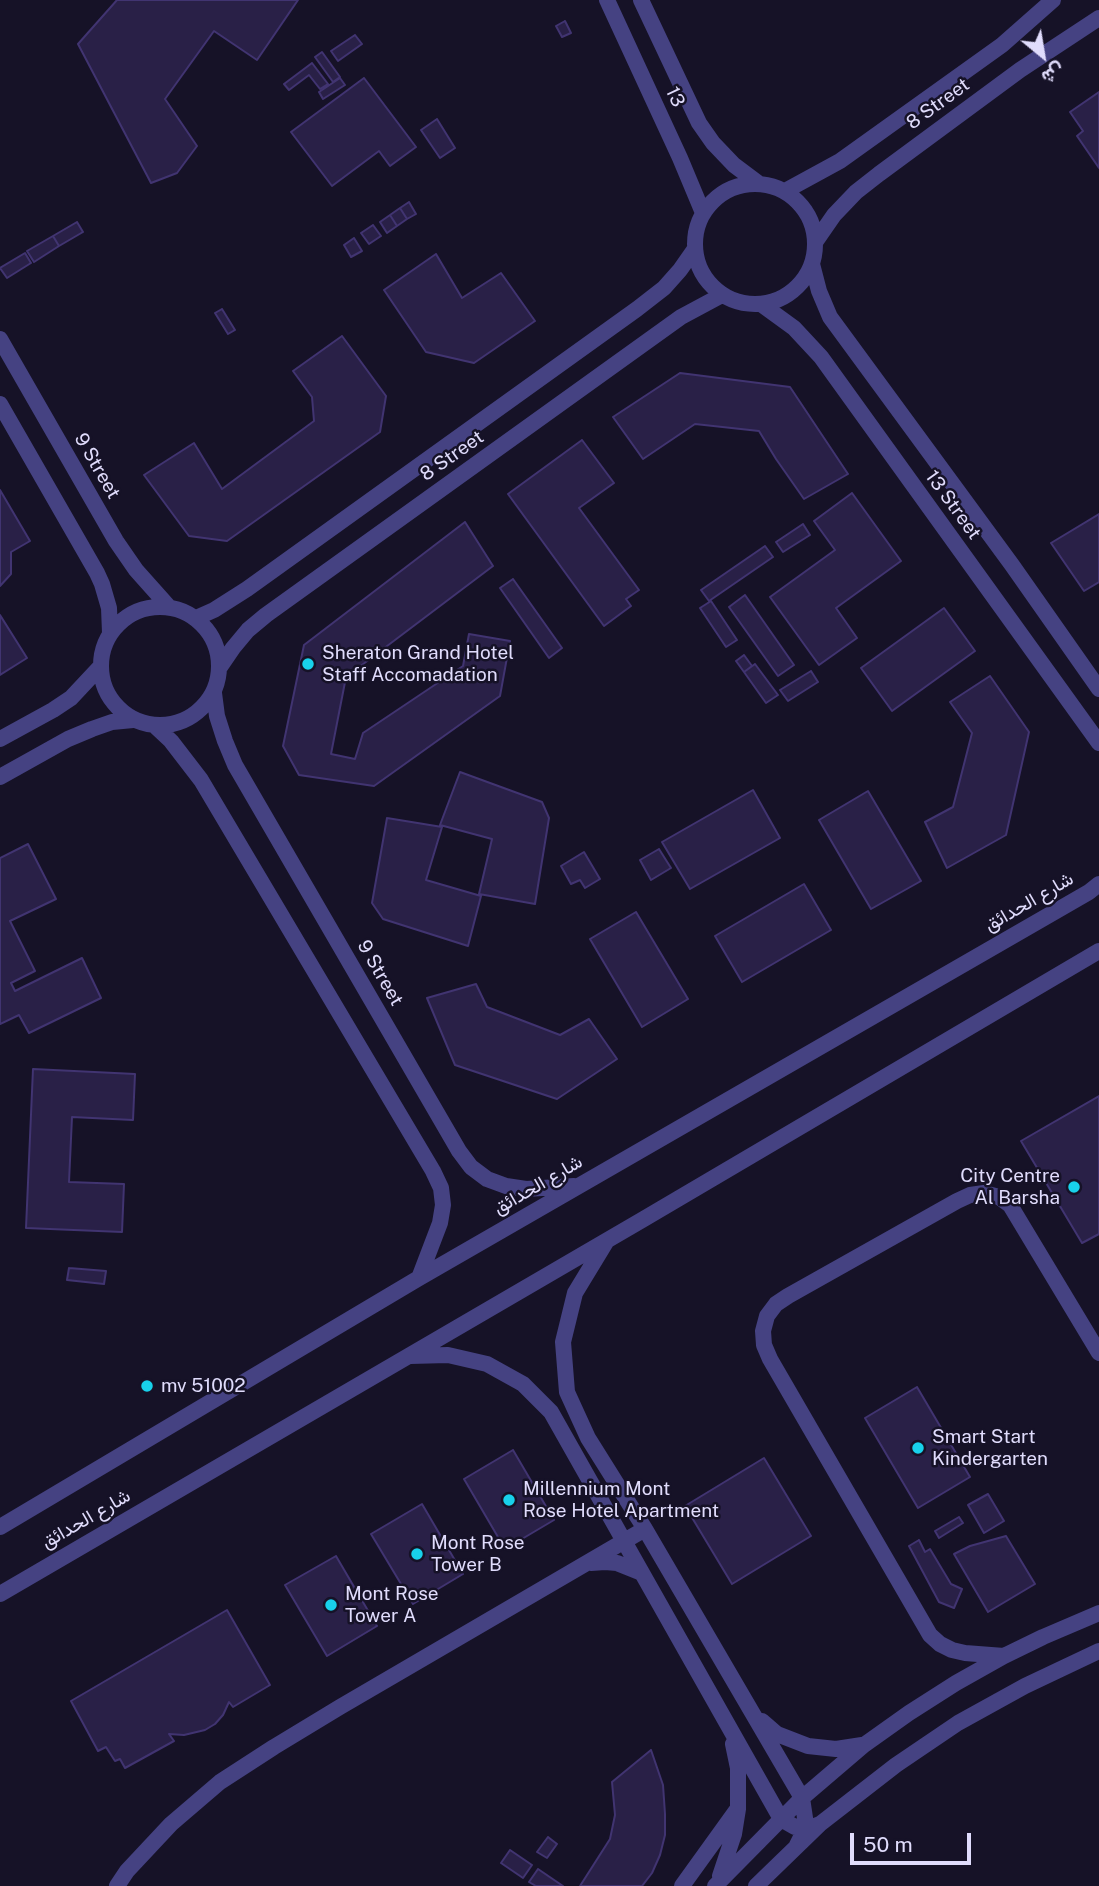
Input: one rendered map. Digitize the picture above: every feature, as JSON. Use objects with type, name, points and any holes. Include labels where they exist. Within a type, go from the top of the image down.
[{"type":"street","name":"13","points":[[607,0],[703,213]]},
{"type":"street","name":"13","points":[[640,0],[699,124],[734,164],[758,183]]},
{"type":"street","name":"8 Street","points":[[785,191],[840,161],[1002,45],[1053,0]]},
{"type":"street","name":"8 Street","points":[[816,240],[834,215],[878,174],[1020,70],[1099,18]]},
{"type":"street","points":[[758,183],[785,191],[801,204],[812,221],[816,240],[812,264],[805,279],[793,291],[778,300],[761,304],[741,303],[722,295],[708,283],[699,268],[694,250],[696,230],[703,213],[713,200],[726,190],[742,184],[758,183]]},
{"type":"street","name":"8 Street","points":[[196,618],[247,589],[637,309],[664,288],[694,250]]},
{"type":"street","name":"13 Street","points":[[812,264],[830,317],[1012,565],[1099,689]]},
{"type":"street","name":"8 Street","points":[[220,667],[248,630],[266,615],[681,317],[722,295]]},
{"type":"street","name":"13 Street","points":[[761,304],[794,328],[821,357],[1099,743]]},
{"type":"street","name":"9 Street","points":[[0,339],[121,549],[146,583],[169,607]]},
{"type":"street","points":[[0,404],[97,573],[109,608],[110,633]]},
{"type":"street","points":[[0,777],[68,739],[112,722],[133,720],[155,726],[178,723],[199,712],[214,692],[220,667],[217,649],[209,632],[196,618],[183,611],[154,607],[137,611],[122,620],[110,633],[102,649],[100,667],[104,689],[116,707],[133,720]]},
{"type":"street","points":[[0,739],[71,698],[100,667]]},
{"type":"street","name":"9 Street","points":[[214,692],[217,716],[235,765],[459,1152],[479,1173],[506,1186],[526,1189],[580,1185]]},
{"type":"street","points":[[155,726],[171,741],[201,780],[433,1171],[441,1188],[443,1205],[440,1223],[419,1278]]},
{"type":"street","name":"شارع الحدائق","points":[[0,1527],[419,1278],[1099,884]]},
{"type":"street","name":"شارع الحدائق","points":[[0,1594],[1099,951]]},
{"type":"street","points":[[1004,1656],[952,1650],[940,1644],[930,1634],[770,1359],[764,1345],[763,1331],[767,1316],[776,1304],[788,1296],[957,1201],[984,1193],[999,1196],[1010,1205],[1099,1353]]},
{"type":"street","points":[[608,1240],[575,1293],[563,1342],[567,1392],[589,1438],[802,1798],[804,1828],[797,1845]]},
{"type":"street","points":[[408,1356],[448,1354],[487,1364],[523,1384],[551,1412],[781,1819],[795,1827],[820,1824]]},
{"type":"street","points":[[117,1886],[127,1871],[171,1824],[220,1782],[340,1707],[645,1529]]},
{"type":"street","points":[[582,1566],[617,1563],[642,1573]]},
{"type":"street","points":[[716,1885],[802,1798],[864,1745],[909,1713],[1004,1656],[1099,1613]]},
{"type":"street","points":[[756,1886],[820,1824],[896,1765],[958,1723],[1024,1686],[1099,1651]]},
{"type":"street","points":[[752,1712],[777,1734],[808,1746],[836,1749],[864,1745]]},
{"type":"street","points":[[716,1885],[730,1847],[738,1809],[738,1768],[730,1727]]},
{"type":"street","points":[[682,1886],[738,1809]]},
{"type":"building","points":[[117,0],[298,0],[257,60],[214,31],[165,99],[197,146],[177,173],[151,183],[78,44]]},
{"type":"building","points":[[565,21],[571,33],[562,37],[556,26]]},
{"type":"building","points":[[355,35],[362,44],[338,61],[331,51]]},
{"type":"building","points":[[322,52],[340,77],[333,82],[315,57]]},
{"type":"building","points":[[312,63],[328,84],[320,89],[309,75],[289,90],[284,84]]},
{"type":"building","points":[[340,78],[345,85],[323,99],[319,92]]},
{"type":"building","points":[[364,78],[416,147],[390,166],[379,151],[332,186],[291,132]]},
{"type":"building","points":[[1099,92],[1099,168],[1077,136],[1083,131],[1070,112]]},
{"type":"building","points":[[437,119],[455,148],[440,158],[421,130]]},
{"type":"building","points":[[409,202],[416,214],[407,219],[400,208]]},
{"type":"building","points":[[400,208],[407,219],[397,226],[390,215]]},
{"type":"building","points":[[390,215],[397,226],[387,233],[380,222]]},
{"type":"building","points":[[77,222],[83,232],[59,246],[53,236]]},
{"type":"building","points":[[373,225],[381,236],[369,244],[361,233]]},
{"type":"building","points":[[53,236],[59,246],[34,262],[27,251]]},
{"type":"building","points":[[354,238],[362,251],[351,257],[344,245]]},
{"type":"building","points":[[25,253],[31,263],[7,278],[0,268]]},
{"type":"building","points":[[436,254],[462,298],[501,273],[535,321],[474,363],[426,352],[384,290]]},
{"type":"building","points":[[222,309],[235,330],[228,334],[215,313]]},
{"type":"building","points":[[342,336],[386,396],[380,432],[227,541],[189,536],[144,475],[194,443],[222,489],[314,421],[312,397],[293,371]]},
{"type":"building","points":[[680,373],[790,387],[848,474],[804,499],[759,431],[695,424],[643,459],[613,417]]},
{"type":"building","points":[[582,440],[614,483],[579,508],[639,590],[626,599],[631,606],[604,626],[508,494]]},
{"type":"building","points":[[0,490],[30,541],[11,552],[11,574],[0,586]]},
{"type":"building","points":[[852,493],[901,561],[836,608],[857,638],[819,665],[770,597],[835,550],[814,521]]},
{"type":"building","points":[[1099,514],[1099,582],[1084,591],[1051,543]]},
{"type":"building","points":[[465,522],[493,566],[346,677],[331,754],[355,759],[363,733],[463,666],[469,634],[510,641],[500,696],[374,786],[299,775],[283,746],[304,645]]},
{"type":"building","points":[[803,524],[810,535],[783,552],[776,542]]},
{"type":"building","points":[[765,546],[773,557],[709,601],[701,590]]},
{"type":"building","points":[[513,579],[562,648],[549,658],[500,588]]},
{"type":"building","points":[[745,595],[794,665],[778,676],[729,607]]},
{"type":"building","points":[[711,601],[737,640],[726,647],[700,608]]},
{"type":"building","points":[[944,608],[975,651],[892,711],[861,668]]},
{"type":"building","points":[[0,615],[27,658],[0,675]]},
{"type":"building","points":[[744,655],[752,666],[744,672],[736,661]]},
{"type":"building","points":[[755,664],[778,695],[766,703],[744,672]]},
{"type":"building","points":[[811,671],[818,682],[788,701],[780,690]]},
{"type":"building","points":[[990,676],[1029,732],[1006,835],[947,868],[925,822],[953,807],[972,733],[950,702]]},
{"type":"building","points":[[460,772],[542,802],[549,818],[535,904],[479,894],[492,839],[440,825]]},
{"type":"building","points":[[753,790],[780,838],[690,889],[662,842]]},
{"type":"building","points":[[868,791],[921,881],[871,909],[819,820]]},
{"type":"building","points":[[387,818],[442,827],[426,880],[481,896],[468,946],[383,919],[372,903]]},
{"type":"building","points":[[28,844],[56,899],[10,921],[35,971],[11,983],[15,991],[82,958],[101,998],[29,1033],[19,1015],[0,1024],[0,858]]},
{"type":"building","points":[[659,849],[671,868],[651,880],[640,860]]},
{"type":"building","points":[[584,852],[600,879],[585,888],[580,880],[571,884],[561,866]]},
{"type":"building","points":[[804,884],[831,930],[742,982],[715,936]]},
{"type":"building","points":[[636,912],[688,999],[642,1027],[590,939]]},
{"type":"building","points":[[476,984],[487,1007],[560,1035],[589,1019],[617,1059],[557,1099],[455,1065],[427,998]]},
{"type":"building","points":[[33,1069],[135,1074],[133,1120],[72,1117],[69,1182],[124,1184],[122,1232],[26,1228]]},
{"type":"building","name":"City Centre Al Barsha","points":[[1099,1096],[1099,1234],[1082,1243],[1021,1141]]},
{"type":"building","points":[[69,1268],[106,1271],[104,1284],[67,1280]]},
{"type":"building","name":"Smart Start Kindergarten","points":[[917,1387],[970,1477],[918,1508],[865,1418]]},
{"type":"building","name":"Millennium Mont Rose Hotel Apartment","points":[[513,1450],[554,1520],[505,1549],[464,1479]]},
{"type":"building","points":[[764,1458],[811,1536],[732,1584],[685,1506]]},
{"type":"building","points":[[988,1494],[1004,1521],[984,1533],[968,1505]]},
{"type":"building","name":"Mont Rose Tower B","points":[[422,1504],[463,1574],[413,1604],[371,1534]]},
{"type":"building","points":[[959,1517],[963,1523],[939,1538],[935,1531]]},
{"type":"building","points":[[1006,1536],[1035,1584],[988,1612],[954,1554],[970,1546]]},
{"type":"building","points":[[919,1540],[925,1552],[930,1549],[951,1584],[962,1589],[954,1608],[939,1602],[909,1546]]},
{"type":"building","name":"Mont Rose Tower A","points":[[336,1556],[377,1626],[327,1656],[285,1585]]},
{"type":"building","points":[[227,1610],[270,1685],[233,1707],[229,1702],[223,1715],[205,1730],[184,1735],[169,1734],[174,1741],[125,1768],[120,1759],[115,1761],[106,1747],[98,1751],[71,1701]]},
{"type":"building","points":[[651,1750],[663,1785],[665,1814],[665,1835],[652,1873],[642,1886],[580,1886],[610,1839],[615,1815],[612,1782]]},
{"type":"building","points":[[548,1837],[557,1844],[547,1858],[537,1852]]},
{"type":"building","points":[[510,1850],[532,1865],[523,1878],[501,1863]]},
{"type":"building","points":[[538,1869],[563,1886],[536,1886],[529,1882]]},
{"type":"place","name":"Sheraton Grand Hotel Staff Accomadation","points":[[308,664]]},
{"type":"place","name":"City Centre Al Barsha","points":[[1074,1187]]},
{"type":"place","name":"mv 51002","points":[[147,1386]]},
{"type":"place","name":"Smart Start Kindergarten","points":[[918,1448]]},
{"type":"place","name":"Millennium Mont Rose Hotel Apartment","points":[[509,1500]]},
{"type":"place","name":"Mont Rose Tower B","points":[[417,1554]]},
{"type":"place","name":"Mont Rose Tower A","points":[[331,1605]]}]
